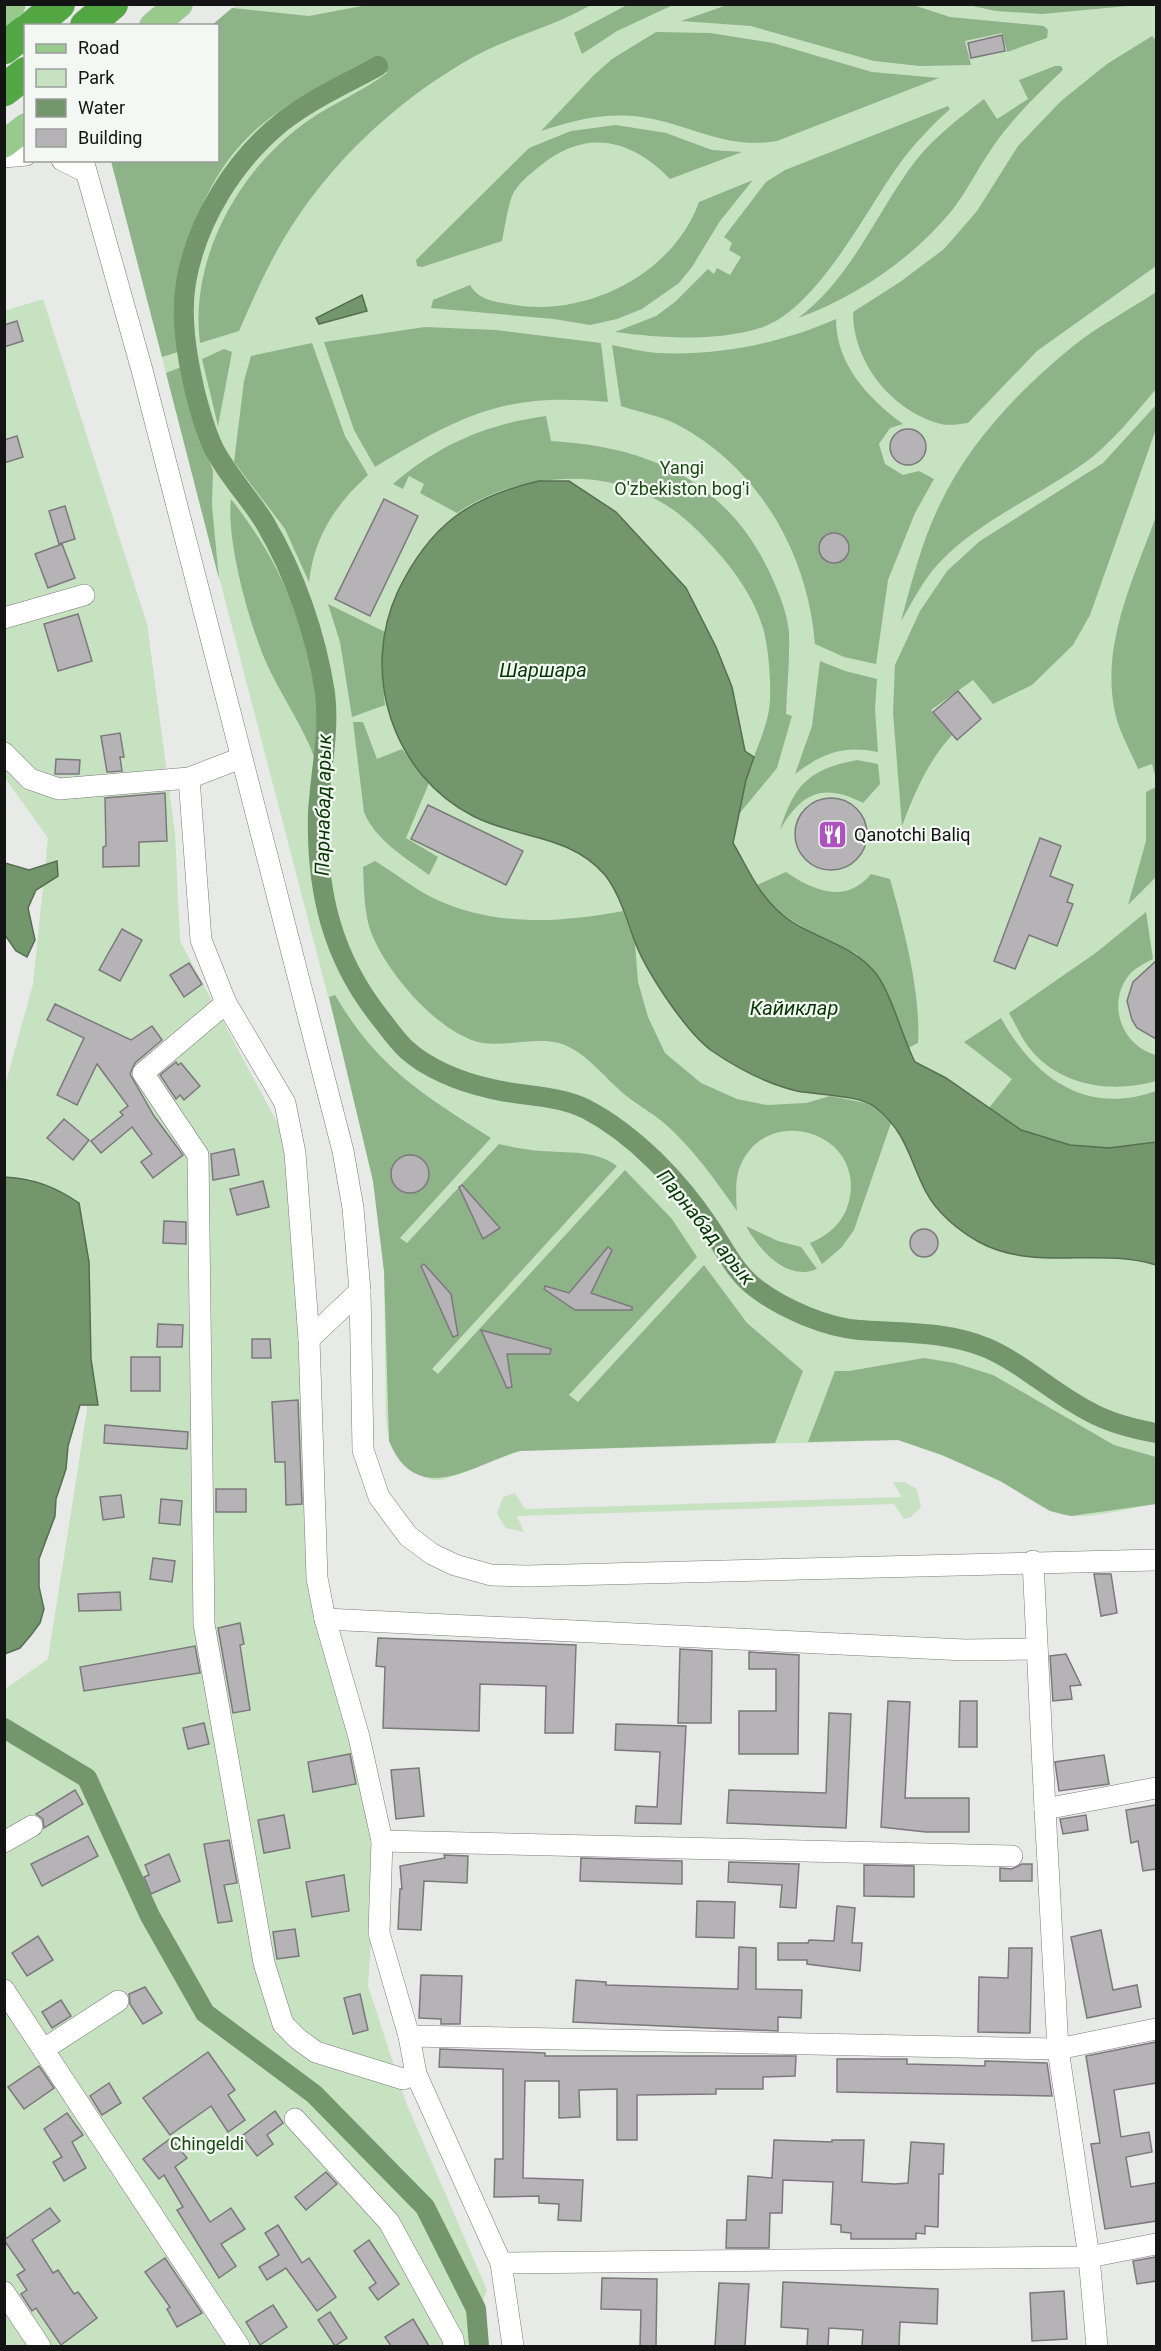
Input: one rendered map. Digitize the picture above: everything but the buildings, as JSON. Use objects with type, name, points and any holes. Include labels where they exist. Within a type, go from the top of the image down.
[{"type":"highway","points":[[35,24],[59,4]]},
{"type":"highway","points":[[88,24],[112,4]]},
{"type":"highway","points":[[4,48],[24,33]]},
{"type":"highway","points":[[4,90],[24,75]]},
{"type":"main road","points":[[4,23],[12,4]]},
{"type":"main road","points":[[155,24],[179,4]]},
{"type":"main road","points":[[4,144],[24,129]]},
{"type":"street","points":[[4,157],[24,156]]},
{"type":"street","points":[[70,162],[85,166],[142,370],[343,1151],[353,1208],[360,1291],[363,1450],[379,1497],[408,1536],[432,1554],[455,1565],[491,1575],[527,1576],[1033,1561],[1156,1560]]},
{"type":"street","points":[[4,618],[84,595]]},
{"type":"street","points":[[4,753],[30,779],[59,789],[189,778],[241,758]]},
{"type":"street","points":[[189,778],[201,940],[226,1003],[285,1102],[294,1153],[309,1339],[317,1578],[325,1619],[359,1737],[382,1841],[379,1933],[409,2036],[416,2074],[501,2263],[513,2346]]},
{"type":"street","points":[[226,1003],[143,1073],[198,1155],[206,1635],[264,1963],[283,2024],[316,2052],[404,2079],[416,2074]]},
{"type":"street","points":[[309,1339],[360,1291]]},
{"type":"street","points":[[1033,1561],[1058,2049],[1089,2257],[1097,2346]]},
{"type":"street","points":[[325,1619],[964,1650],[1037,1649]]},
{"type":"street","points":[[1045,1809],[1156,1788]]},
{"type":"street","points":[[4,1842],[32,1826]]},
{"type":"street","points":[[382,1841],[1012,1856]]},
{"type":"street","points":[[4,1990],[239,2346]]},
{"type":"street","points":[[44,2049],[118,2001]]},
{"type":"street","points":[[409,2036],[1058,2049],[1156,2029]]},
{"type":"street","points":[[295,2119],[388,2222],[453,2339],[454,2346]]},
{"type":"street","points":[[501,2263],[1089,2257],[1156,2244]]},
{"type":"street","points":[[4,2292],[40,2346]]},
{"type":"green space","name":"Yangi O'zbekiston bog'i","points":[[237,5],[1156,5],[1156,1504],[1091,1516],[1060,1514],[1042,1507],[1000,1481],[975,1469],[898,1440],[520,1451],[440,1480],[415,1473],[397,1458],[391,1444],[386,1419],[384,1271],[373,1181],[356,1104],[111,162],[219,162],[219,24],[213,24]]},
{"type":"green space","points":[[367,5],[591,5],[475,56],[424,88],[400,107],[334,170],[297,218],[258,287],[239,331],[200,343],[199,311],[203,279],[211,248],[224,218],[241,190],[261,163],[284,140],[309,120],[387,73],[374,57],[301,97],[260,126],[238,148],[220,172],[205,200],[185,259],[179,321],[181,351],[162,357],[111,162],[219,162],[219,24],[213,24],[232,8],[309,16]]},
{"type":"green space","points":[[627,5],[673,5],[617,31],[582,54],[574,33]]},
{"type":"green space","points":[[727,5],[913,5],[950,17],[1044,26],[1048,30],[1047,38],[1007,52],[1002,33],[965,41],[971,65],[920,66],[874,61],[751,26],[681,21]]},
{"type":"green space","points":[[968,5],[1139,5],[1042,14],[996,11]]},
{"type":"green space","points":[[656,32],[710,33],[773,43],[872,72],[939,78],[777,141],[741,142],[659,120],[628,116],[590,118],[541,131],[612,59]]},
{"type":"green space","points":[[1152,36],[1156,40],[1156,266],[1037,351],[968,423],[941,424],[923,418],[907,408],[879,382],[868,366],[855,331],[853,312],[900,282],[944,249],[977,211],[1018,146],[1061,101],[1107,64]]},
{"type":"green space","points":[[1055,66],[1061,66],[1063,70],[1006,129],[953,209],[920,244],[902,260],[863,287],[798,318],[816,303],[846,268],[908,171],[933,141],[984,99],[997,119],[1028,99],[1019,80]]},
{"type":"green space","points":[[948,106],[950,109],[922,136],[898,166],[855,233],[820,281],[801,302],[781,318],[760,328],[706,337],[669,337],[615,332],[656,316],[675,302],[708,269],[714,274],[717,268],[730,275],[741,257],[729,250],[732,243],[724,237],[766,182],[785,170]]},
{"type":"green space","points":[[616,125],[666,133],[712,150],[742,152],[670,179],[655,165],[624,147],[608,143],[574,146],[540,166],[517,187],[510,201],[502,241],[422,267],[417,266],[416,260],[529,148],[571,131]]},
{"type":"green space","points":[[753,180],[720,221],[692,267],[679,283],[642,309],[617,319],[590,325],[554,319],[431,308],[433,300],[470,285],[486,299],[509,304],[538,307],[567,305],[595,298],[622,286],[647,270],[669,251],[686,228],[699,202]]},
{"type":"green space","points":[[1156,292],[1156,389],[1103,448],[1083,464],[990,522],[955,548],[928,576],[901,621],[918,561],[940,504],[952,481],[997,418],[1053,363],[1082,339]]},
{"type":"green space","name":"Chingeldi","points":[[43,299],[147,624],[175,833],[180,941],[279,1126],[298,1225],[311,1558],[377,1846],[368,1986],[407,2105],[487,2290],[467,2346],[5,2346],[4,1690],[48,1659],[87,1410],[89,1262],[32,1179],[4,1176],[5,1086],[33,984],[48,838],[5,778],[4,311]]},
{"type":"green space","points":[[836,319],[837,336],[848,366],[878,404],[903,424],[890,428],[879,444],[885,464],[903,475],[919,471],[934,479],[915,513],[888,580],[876,664],[844,657],[815,644],[802,578],[790,546],[755,489],[733,465],[707,443],[678,425],[621,406],[612,345],[658,353],[726,350],[794,335]]},
{"type":"green space","points":[[425,327],[496,330],[601,343],[608,402],[540,401],[512,404],[485,411],[433,434],[375,467],[354,430],[324,342]]},
{"type":"green space","points":[[312,343],[345,436],[368,475],[336,510],[328,523],[316,551],[309,582],[285,529],[234,462],[244,381],[251,356]]},
{"type":"green space","points":[[224,349],[232,352],[218,426],[202,359]]},
{"type":"green space","points":[[181,367],[194,420],[213,471],[212,506],[219,579],[166,373]]},
{"type":"green space","points":[[1156,405],[1156,429],[1090,615],[1073,645],[1032,685],[993,704],[973,680],[931,710],[952,735],[936,755],[923,778],[902,826],[893,712],[895,665],[920,611],[947,571],[980,541],[1103,463]]},
{"type":"green space","points":[[546,416],[551,441],[618,450],[678,473],[704,490],[728,511],[749,537],[767,567],[781,598],[788,624],[786,714],[792,716],[777,768],[739,814],[746,779],[769,710],[770,680],[767,647],[759,617],[743,585],[722,557],[695,528],[659,501],[610,482],[556,479],[530,483],[504,490],[457,513],[420,493],[424,484],[409,476],[403,489],[393,484],[428,458],[464,438],[504,425]]},
{"type":"green space","points":[[231,499],[263,545],[275,567],[286,589],[303,637],[320,716],[321,732],[315,759],[265,660],[252,625],[235,558],[230,516]]},
{"type":"green space","points":[[1156,516],[1156,778],[1152,764],[1138,769],[1121,730],[1116,717],[1112,691],[1112,665],[1121,615]]},
{"type":"green space","points":[[328,604],[385,632],[382,677],[385,705],[352,717],[340,642]]},
{"type":"green space","points":[[820,661],[845,671],[877,679],[875,709],[878,752],[844,750],[834,752],[795,774],[812,726]]},
{"type":"green space","points":[[353,722],[363,722],[377,759],[402,749],[429,783],[406,838],[438,857],[429,875],[383,840],[364,812]]},
{"type":"green space","points":[[857,760],[878,764],[880,784],[863,803],[836,793],[814,795],[796,807],[780,830],[791,801],[806,781],[827,768]]},
{"type":"green space","points":[[1156,787],[1156,877],[1128,905],[1146,841],[1146,792]]},
{"type":"green space","points":[[375,861],[433,898],[479,914],[527,920],[551,920],[623,911],[635,944],[638,982],[648,1017],[665,1053],[701,1083],[737,1099],[767,1105],[806,1103],[830,1096],[871,1104],[891,1123],[854,1230],[841,1248],[822,1264],[810,1243],[835,1227],[847,1209],[849,1201],[850,1177],[842,1157],[828,1142],[810,1133],[789,1131],[769,1135],[752,1148],[739,1169],[736,1190],[737,1211],[703,1165],[674,1132],[624,1094],[591,1062],[577,1052],[549,1041],[483,1043],[466,1038],[448,1028],[431,1014],[414,997],[386,961],[369,926],[363,867]]},
{"type":"green space","points":[[786,872],[818,889],[840,892],[861,884],[871,874],[890,879],[906,939],[914,982],[918,1043],[908,1048],[857,954],[809,931],[776,910],[757,885]]},
{"type":"green space","points":[[1146,912],[1153,959],[1129,975],[1122,986],[1118,1011],[1126,1033],[1134,1043],[1156,1055],[1156,1081],[1121,1087],[1103,1086],[1069,1078],[1053,1070],[1027,1045],[1009,1013],[1097,952]]},
{"type":"green space","points":[[335,995],[351,1020],[385,1061],[423,1093],[491,1138],[400,1238],[407,1243],[499,1144],[530,1150],[591,1155],[617,1166],[432,1369],[438,1374],[625,1170],[672,1219],[697,1257],[569,1395],[578,1402],[704,1265],[747,1323],[803,1371],[775,1443],[520,1451],[465,1472],[447,1477],[430,1478],[415,1473],[401,1462],[389,1441],[384,1271],[373,1181],[329,997]]},
{"type":"green space","points":[[1001,1018],[1029,1058],[1046,1074],[1065,1086],[1085,1095],[1107,1099],[1131,1098],[1156,1091],[1156,1142],[1124,1148],[1068,1144],[1020,1129],[989,1108],[1012,1079],[964,1042]]},
{"type":"green space","points":[[746,1226],[778,1241],[801,1247],[817,1269],[806,1272],[795,1271],[775,1261],[758,1245]]},
{"type":"green space","points":[[924,1358],[955,1363],[993,1375],[1114,1445],[1156,1457],[1156,1504],[1071,1516],[1050,1511],[1000,1481],[942,1455],[898,1440],[808,1442],[835,1371],[849,1371]]},
{"type":"green space","points":[[893,1482],[904,1482],[917,1489],[921,1507],[911,1517],[904,1519],[894,1504],[517,1516],[524,1532],[506,1528],[497,1514],[503,1497],[515,1493],[525,1509],[902,1497]]},
{"type":"water","points":[[362,295],[367,311],[319,324],[316,318]]},
{"type":"water","points":[[539,481],[569,481],[616,512],[686,588],[716,647],[732,687],[745,751],[754,757],[746,780],[733,843],[763,894],[787,918],[850,952],[873,970],[885,988],[915,1062],[946,1078],[1021,1130],[1070,1145],[1109,1148],[1156,1142],[1156,1265],[1112,1258],[1022,1256],[1000,1251],[979,1242],[964,1232],[949,1221],[931,1200],[901,1137],[875,1107],[859,1100],[797,1091],[775,1084],[732,1063],[702,1042],[679,1016],[658,985],[635,942],[615,891],[605,875],[591,862],[559,844],[507,829],[473,816],[445,798],[422,775],[404,748],[391,718],[384,687],[382,655],[387,622],[398,591],[424,548],[454,517],[492,496]]},
{"type":"water","points":[[57,861],[58,876],[36,890],[28,908],[35,940],[27,957],[16,951],[5,935],[5,863],[29,870]]},
{"type":"water","points":[[5,1177],[43,1184],[79,1203],[89,1262],[91,1359],[98,1405],[80,1405],[68,1446],[66,1469],[56,1499],[55,1516],[39,1559],[39,1587],[44,1609],[40,1623],[20,1648],[5,1654]]},
{"type":"waterway","name":"Парнабад арык","points":[[378,66],[293,114],[248,155],[220,193],[199,236],[191,259],[184,296],[185,337],[189,365],[208,435],[220,459],[259,513],[276,543],[303,605],[316,649],[326,708],[326,738],[318,813],[320,870],[330,922],[350,972],[364,996],[396,1039],[415,1057],[445,1074],[478,1085],[574,1104],[604,1119],[638,1145],[684,1192],[742,1276],[757,1289],[780,1303],[805,1316],[846,1328],[924,1334],[971,1342],[1001,1355],[1064,1397],[1098,1416],[1139,1430],[1156,1433]]},
{"type":"waterway","points":[[4,1728],[87,1778],[150,1916],[205,2013],[314,2094],[425,2207],[476,2309],[479,2346]]},
{"type":"place","name":"Qanotchi Baliq","points":[[833,835]]},
{"type":"water label","name":"Шаршара","points":[[543,670]]},
{"type":"water label","name":"Кайиклар","points":[[794,1008]]}]
